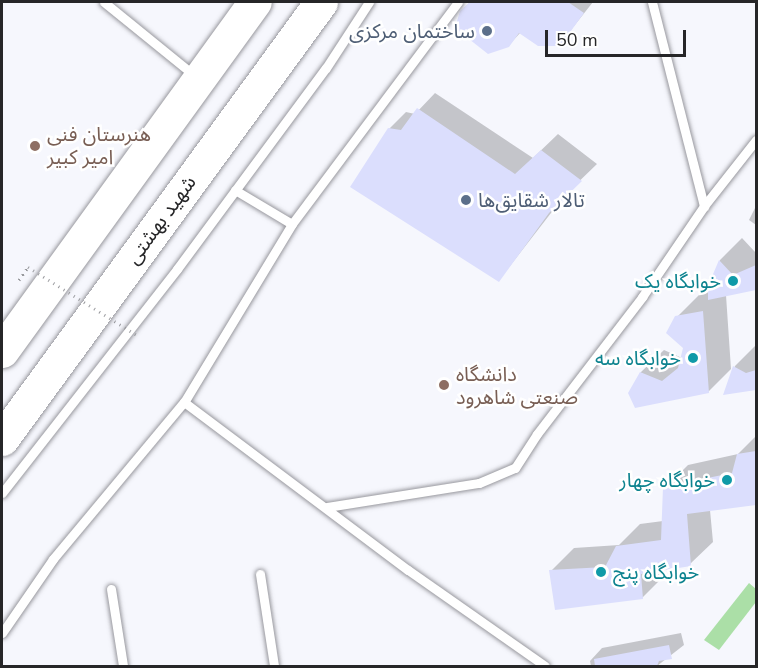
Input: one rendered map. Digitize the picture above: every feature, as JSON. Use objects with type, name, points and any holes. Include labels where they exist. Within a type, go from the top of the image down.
[{"type":"highway","points":[[2,351],[255,2]]},
{"type":"highway","name":"شهید بهشتی","points":[[2,439],[321,2]]},
{"type":"lane","points":[[104,2],[199,79]]},
{"type":"lane","points":[[2,494],[235,190],[326,68],[369,2]]},
{"type":"lane","points":[[2,633],[53,559],[184,402],[292,224],[458,2]]},
{"type":"lane","points":[[652,2],[704,206]]},
{"type":"lane","points":[[327,507],[479,483],[515,468],[537,434],[642,297],[704,206],[756,140]]},
{"type":"lane","points":[[235,190],[292,224]]},
{"type":"lane","points":[[184,402],[545,666]]},
{"type":"lane","points":[[260,574],[274,666]]},
{"type":"lane","points":[[111,589],[123,666]]},
{"type":"path","points":[[28,267],[140,337]]},
{"type":"green space","points":[[749,583],[756,589],[756,602],[719,650],[704,640]]},
{"type":"building","points":[[470,2],[568,2],[584,13],[560,46],[538,46],[519,33],[509,47],[488,54],[455,28],[460,11]]},
{"type":"building","name":"تالار شقایق‌‌ها","points":[[417,108],[515,174],[541,150],[582,181],[549,213],[499,282],[350,187],[388,128],[401,130]]},
{"type":"building","name":"خوابگاه یک","points":[[719,260],[733,275],[756,265],[756,290],[708,300],[708,286]]},
{"type":"building","name":"خوابگاه سه","points":[[703,311],[709,393],[635,408],[628,393],[640,372],[662,381],[678,368],[683,348],[666,333],[675,316]]},
{"type":"building","points":[[733,366],[746,373],[756,370],[756,390],[723,395]]},
{"type":"building","points":[[756,451],[756,505],[687,514],[691,566],[641,574],[643,599],[555,610],[549,570],[605,567],[616,546],[661,540],[663,487],[732,473],[737,454]]},
{"type":"building","points":[[669,645],[672,659],[659,661],[657,666],[595,666],[594,659]]},
{"type":"place","name":"ساختمان مرکزی","points":[[487,31]]},
{"type":"place","name":"هنرستان فنی امیر کبیر","points":[[35,146]]},
{"type":"place","name":"تالار شقایق‌‌ها","points":[[466,200]]},
{"type":"place","name":"خوابگاه یک","points":[[733,281]]},
{"type":"place","name":"خوابگاه سه","points":[[693,358]]},
{"type":"place","name":"دانشگاه صنعتی شاهرود","points":[[444,385]]},
{"type":"place","name":"خوابگاه چهار","points":[[727,480]]},
{"type":"place","name":"خوابگاه پنج","points":[[601,572]]}]
